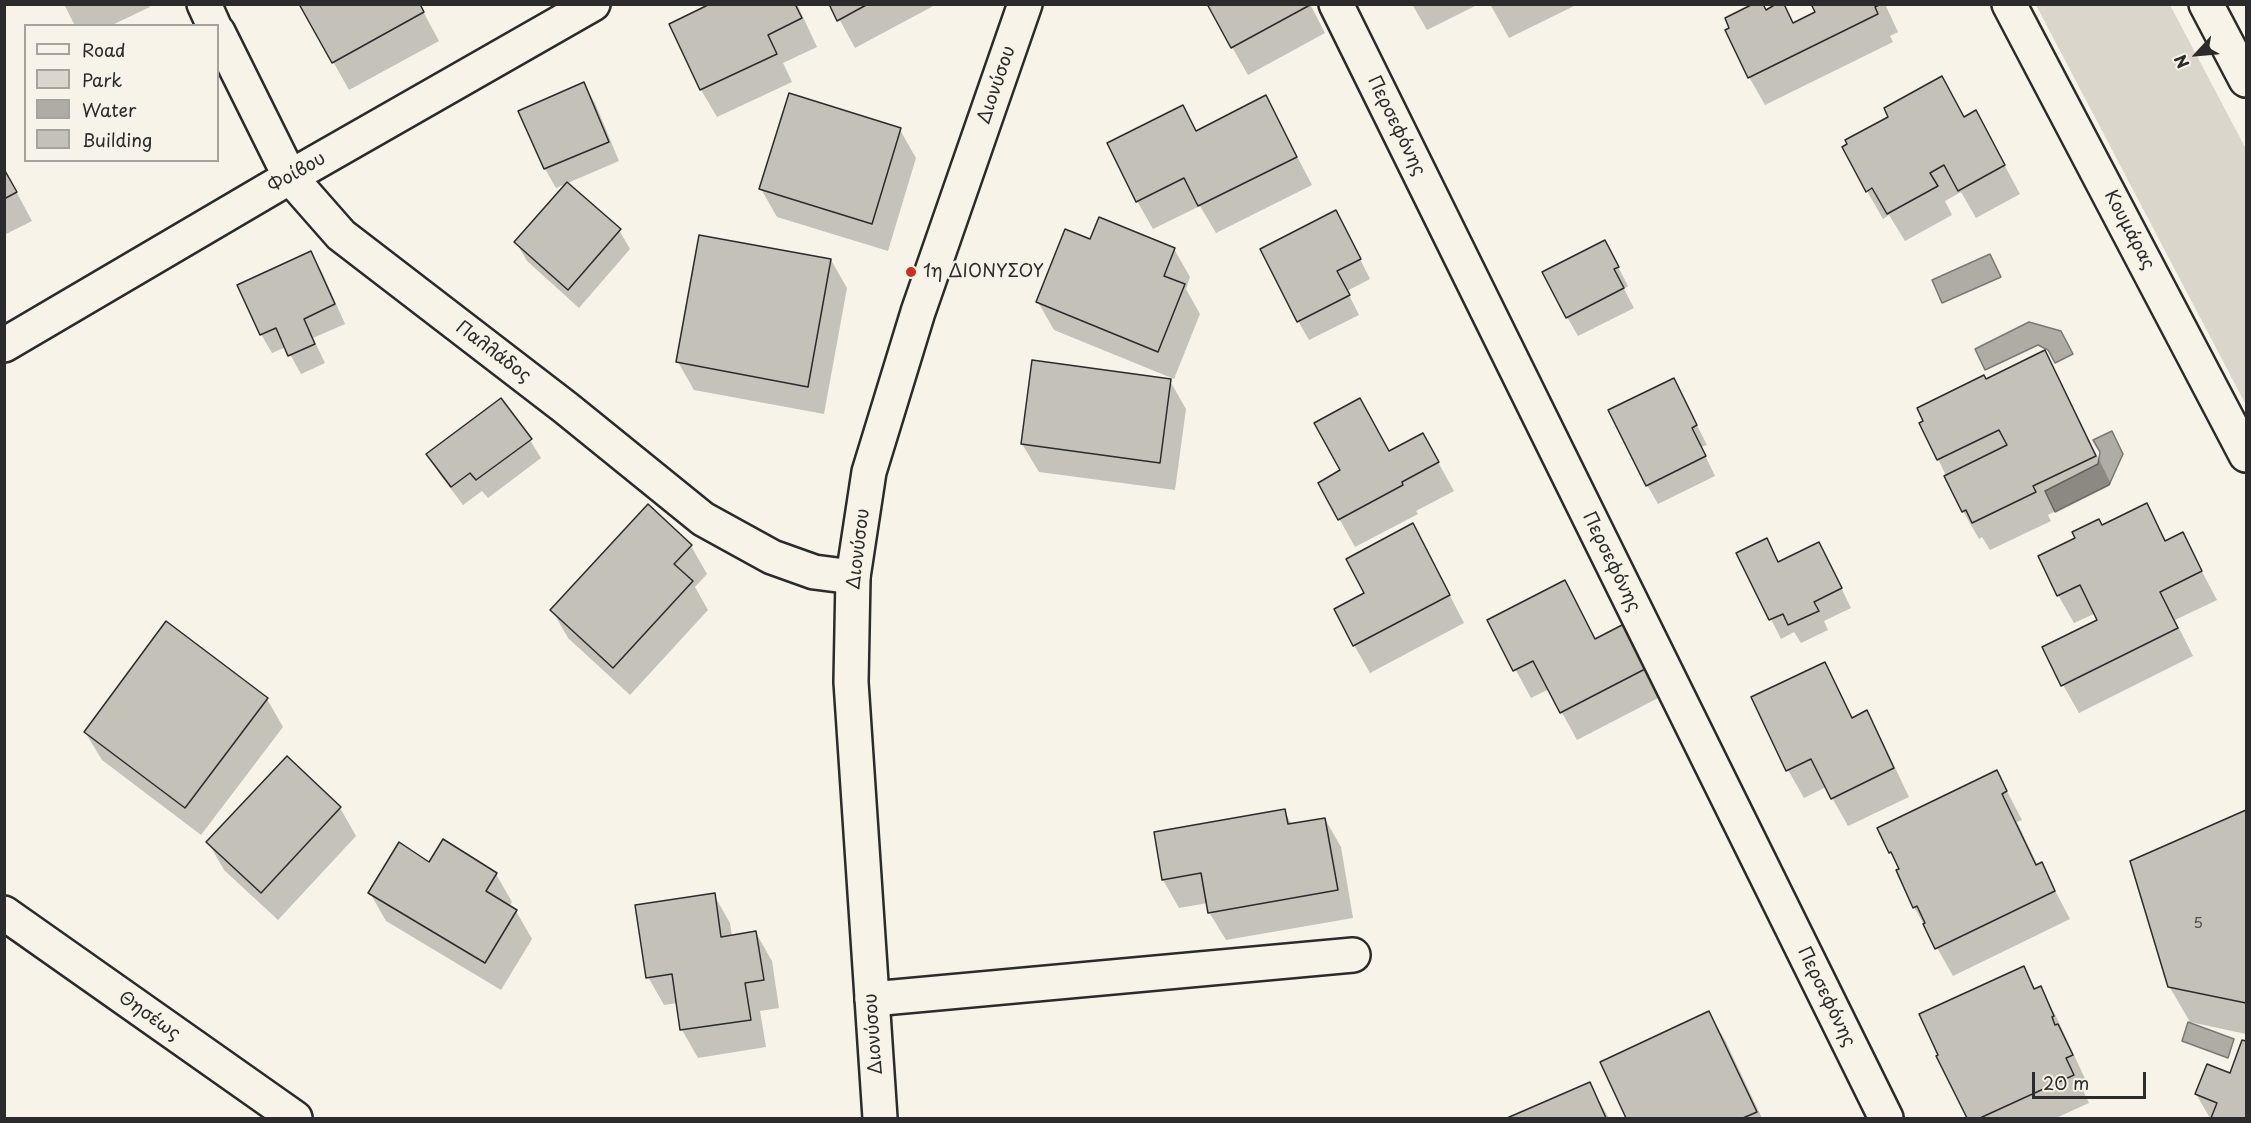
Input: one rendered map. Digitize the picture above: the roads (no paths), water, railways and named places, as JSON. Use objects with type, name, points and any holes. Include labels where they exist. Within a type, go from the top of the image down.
[{"type":"street","points":[[204,4],[213,24]]},
{"type":"street","name":"Φοίβου","points":[[4,345],[290,177],[592,4]]},
{"type":"street","name":"Διονύσου","points":[[880,1119],[851,682],[853,577],[873,460],[918,312],[1025,4]]},
{"type":"street","name":"Περσεφόνης","points":[[1335,4],[1886,1119]]},
{"type":"street","name":"Κουμάρας","points":[[2009,4],[2247,455]]},
{"type":"street","points":[[2206,4],[2247,81]]},
{"type":"street","name":"Παλλάδος","points":[[219,34],[290,177],[341,236],[566,408],[703,519],[772,557],[814,572],[853,577]]},
{"type":"street","name":"Θησέως","points":[[4,913],[295,1119]]},
{"type":"street","points":[[872,999],[1353,955]]},
{"type":"water","points":[[1990,254],[2001,277],[1942,303],[1932,280]]},
{"type":"water","points":[[2029,322],[2061,331],[2073,354],[2055,363],[2048,350],[2038,345],[1985,370],[1975,349]]},
{"type":"water","points":[[2112,431],[2123,454],[2109,485],[2055,512],[2045,491],[2098,464],[2100,452],[2093,440]]},
{"type":"water","points":[[2188,1022],[2234,1039],[2228,1058],[2182,1041]]},
{"type":"place","name":"1η ΔΙΟΝΥΣΟΥ","points":[[911,272]]}]
